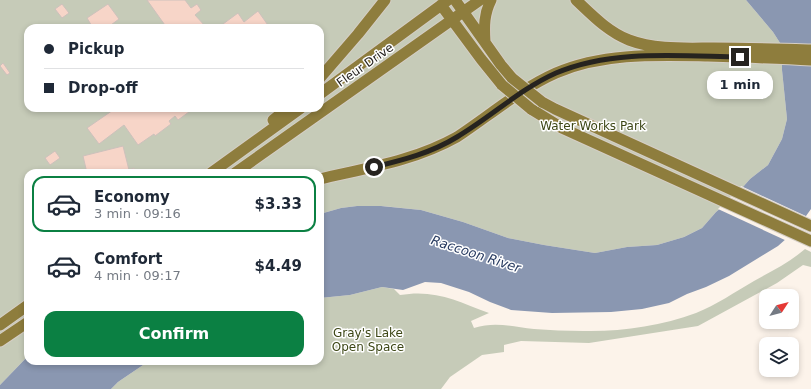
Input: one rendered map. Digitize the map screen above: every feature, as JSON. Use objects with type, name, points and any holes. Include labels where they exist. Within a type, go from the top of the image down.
[{"type":"main road","points":[[324,73],[386,0]]},
{"type":"main road","points":[[455,0],[512,78],[542,102],[811,226]]},
{"type":"main road","name":"Fleur Drive","points":[[324,110],[480,0]]},
{"type":"main road","points":[[485,42],[484,20],[486,10],[491,0]]},
{"type":"main road","points":[[576,0],[606,28],[620,36],[647,45],[679,52],[811,60]]},
{"type":"main road","points":[[444,2],[451,19],[481,59],[502,84],[531,109],[562,128],[811,241]]},
{"type":"main road","name":"Fleur Drive","points":[[324,91],[444,2]]},
{"type":"main road","points":[[324,178],[409,158],[442,145],[469,129],[540,81],[570,68],[610,58],[679,52],[811,50]]},
{"type":"main road","points":[[215,169],[283,112]]},
{"type":"main road","points":[[216,169],[295,112]]},
{"type":"main road","name":"Fleur Drive","points":[[241,169],[321,112]]},
{"type":"main road","points":[[0,325],[24,308]]},
{"type":"main road","points":[[0,341],[24,325]]},
{"type":"green space","name":"Water Works Park","points":[[0,0],[746,0],[773,32],[782,46],[782,70],[787,119],[782,139],[768,165],[750,179],[702,228],[684,237],[657,245],[627,247],[595,253],[508,238],[463,222],[421,210],[382,206],[357,206],[341,208],[324,213],[324,169],[24,169],[24,360],[0,385]]},
{"type":"green space","name":"Gray's Lake Open Space","points":[[805,249],[811,252],[811,267],[803,265],[777,283],[766,289],[759,289],[759,293],[698,326],[589,343],[521,341],[504,345],[504,352],[482,355],[450,377],[441,389],[111,389],[118,382],[143,365],[324,365],[324,298],[350,295],[382,287],[394,289],[400,295],[424,294],[446,297],[489,313],[471,321],[474,328],[490,325],[504,325],[564,331],[626,329],[655,325],[696,313],[781,266]]},
{"type":"water","name":"Raccoon River","points":[[746,0],[811,0],[811,209],[796,230],[778,246],[729,276],[669,303],[642,309],[611,312],[552,313],[511,310],[469,292],[441,283],[425,282],[403,290],[382,287],[350,295],[324,298],[324,213],[341,208],[381,206],[421,210],[463,222],[508,238],[595,253],[627,247],[657,245],[684,237],[702,228],[750,179],[768,165],[782,139],[787,119],[782,70],[782,46],[773,32]]},
{"type":"water","points":[[24,360],[24,365],[143,365],[118,382],[111,389],[0,389],[0,385]]},
{"type":"pier","points":[[741,186],[808,217],[797,232],[787,241],[718,209]]},
{"type":"building","points":[[147,0],[185,0],[191,8],[197,4],[201,10],[195,15],[203,24],[164,24]]},
{"type":"building","points":[[62,4],[69,13],[62,18],[55,9]]},
{"type":"building","points":[[108,4],[119,19],[112,24],[91,24],[87,18]]},
{"type":"building","points":[[258,11],[267,24],[223,24],[238,13],[244,22]]},
{"type":"building","points":[[3,63],[10,73],[7,75],[0,66]]},
{"type":"building","points":[[110,112],[189,112],[178,120],[175,116],[169,121],[171,124],[155,136],[154,134],[138,145],[124,125],[99,144],[87,128]]},
{"type":"building","points":[[123,146],[129,169],[86,169],[83,156]]},
{"type":"building","points":[[55,151],[60,158],[50,165],[45,158]]},
{"type":"route","points":[[374,167],[420,155],[442,145],[457,137],[528,88],[557,72],[570,68],[610,58],[635,56],[740,57]]}]
